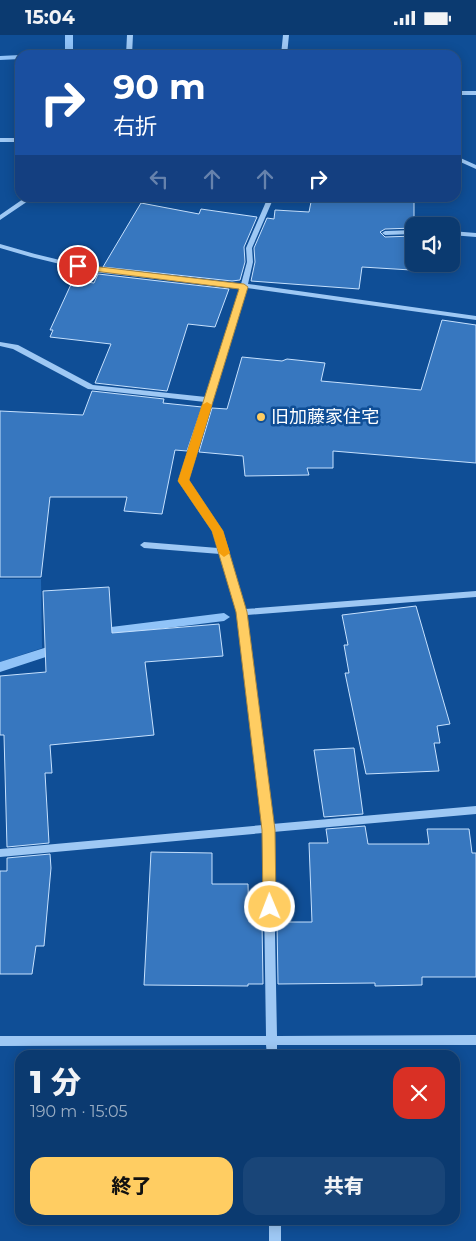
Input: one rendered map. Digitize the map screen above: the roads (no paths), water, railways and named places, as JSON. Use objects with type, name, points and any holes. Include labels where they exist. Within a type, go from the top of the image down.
[{"type":"street","points":[[129,50],[130,35]]},
{"type":"street","points":[[284,50],[286,35]]},
{"type":"street","points":[[461,93],[476,93]]},
{"type":"street","points":[[0,140],[15,139]]},
{"type":"street","points":[[461,160],[476,167]]},
{"type":"street","points":[[0,218],[24,202]]},
{"type":"street","points":[[269,202],[249,248],[250,262],[244,287],[184,481],[217,531],[242,612],[268,830],[272,1050]]},
{"type":"street","points":[[385,233],[405,232]]},
{"type":"street","points":[[460,234],[476,235]]},
{"type":"street","points":[[0,246],[33,256],[93,269],[476,318]]},
{"type":"street","points":[[0,344],[15,347],[91,387],[209,400]]},
{"type":"street","points":[[144,545],[224,551]]},
{"type":"street","points":[[242,612],[476,594]]},
{"type":"street","points":[[0,853],[476,810]]},
{"type":"street","points":[[0,1041],[476,1040]]},
{"type":"street","points":[[275,1225],[275,1241]]},
{"type":"waterway","points":[[69,35],[69,50]]},
{"type":"waterway","points":[[0,58],[15,57]]},
{"type":"waterway","points":[[95,633],[224,617]]},
{"type":"waterway","points":[[0,667],[60,648]]},
{"type":"place","name":"旧加藤家住宅","points":[[261,417]]}]
